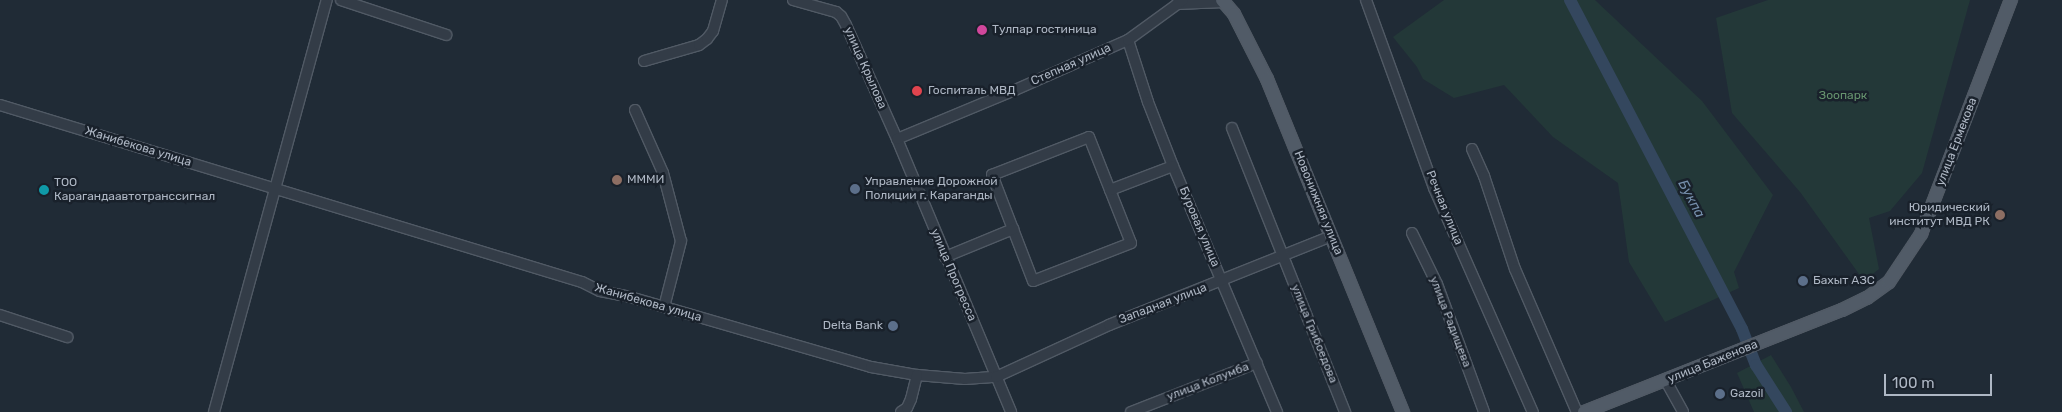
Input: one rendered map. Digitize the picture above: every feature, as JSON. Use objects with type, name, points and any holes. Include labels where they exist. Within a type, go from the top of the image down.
[{"type":"main road","name":"улица Ермекова","points":[[1842,310],[1867,298],[1889,282],[1921,234],[2011,0]]},
{"type":"main road","name":"Новонижняя улица","points":[[1223,1],[1234,14],[1267,79],[1402,412]]},
{"type":"main road","name":"улица Баженова","points":[[1584,412],[1842,310]]},
{"type":"street","points":[[214,412],[277,188],[327,0]]},
{"type":"street","points":[[341,0],[446,35]]},
{"type":"street","points":[[644,61],[699,45],[707,39],[713,30],[722,0]]},
{"type":"street","name":"улица Крылова","points":[[793,0],[836,12],[842,16],[897,139]]},
{"type":"street","name":"Речная улица","points":[[1366,0],[1434,188],[1533,412]]},
{"type":"street","points":[[1180,2],[1223,1]]},
{"type":"street","name":"Степная улица","points":[[897,139],[1128,40],[1180,2]]},
{"type":"street","name":"Буровая улица","points":[[1128,40],[1148,102],[1173,166],[1223,280],[1277,412]]},
{"type":"street","name":"Жанибекова улица","points":[[0,105],[582,282],[600,291],[630,297],[871,367],[917,375],[965,379],[996,377]]},
{"type":"street","points":[[635,110],[663,174],[681,241],[664,307]]},
{"type":"street","name":"улица Грибоедова","points":[[1232,128],[1345,412]]},
{"type":"street","points":[[1089,137],[1110,190],[1131,243],[1033,281],[992,175],[1089,137]]},
{"type":"street","name":"улица Прогресса","points":[[897,139],[1011,412]]},
{"type":"street","points":[[1472,149],[1484,176],[1515,269],[1578,412]]},
{"type":"street","points":[[1110,190],[1173,166]]},
{"type":"street","points":[[945,257],[1013,229]]},
{"type":"street","name":"улица Радищева","points":[[1412,234],[1437,284],[1484,412]]},
{"type":"street","name":"Западная улица","points":[[996,377],[1109,325],[1332,236]]},
{"type":"street","points":[[0,315],[67,337]]},
{"type":"street","name":"улица Колумба","points":[[1131,412],[1257,363]]},
{"type":"street","points":[[901,412],[907,408],[911,400],[917,375]]},
{"type":"street","points":[[1666,381],[1683,412]]},
{"type":"green space","points":[[1444,0],[1595,0],[1702,101],[1773,195],[1734,272],[1739,288],[1665,322],[1629,262],[1618,183],[1553,137],[1504,85],[1454,98],[1423,79],[1417,67],[1393,37]]},
{"type":"green space","name":"Зоопарк","points":[[1768,0],[1970,0],[1922,173],[1890,211],[1869,218],[1879,269],[1864,281],[1800,192],[1732,113],[1716,18]]},
{"type":"green space","points":[[1771,355],[1804,412],[1754,412],[1737,373]]},
{"type":"waterway","name":"Букпа","points":[[1570,0],[1742,329],[1756,365],[1786,412]]},
{"type":"place","name":"Тулпар гостиница","points":[[982,30]]},
{"type":"place","name":"Госпиталь МВД","points":[[917,91]]},
{"type":"place","name":"МММИ","points":[[617,180]]},
{"type":"place","name":"Управление Дорожной Полиции г. Караганды","points":[[855,189]]},
{"type":"place","name":"ТОО Карагандаавтотранссигнал","points":[[44,190]]},
{"type":"place","name":"Юридический институт МВД РК","points":[[2000,215]]},
{"type":"place","name":"Бахыт АЗС","points":[[1803,281]]},
{"type":"place","name":"Delta Bank","points":[[893,326]]},
{"type":"place","name":"Gazoil","points":[[1720,394]]}]
